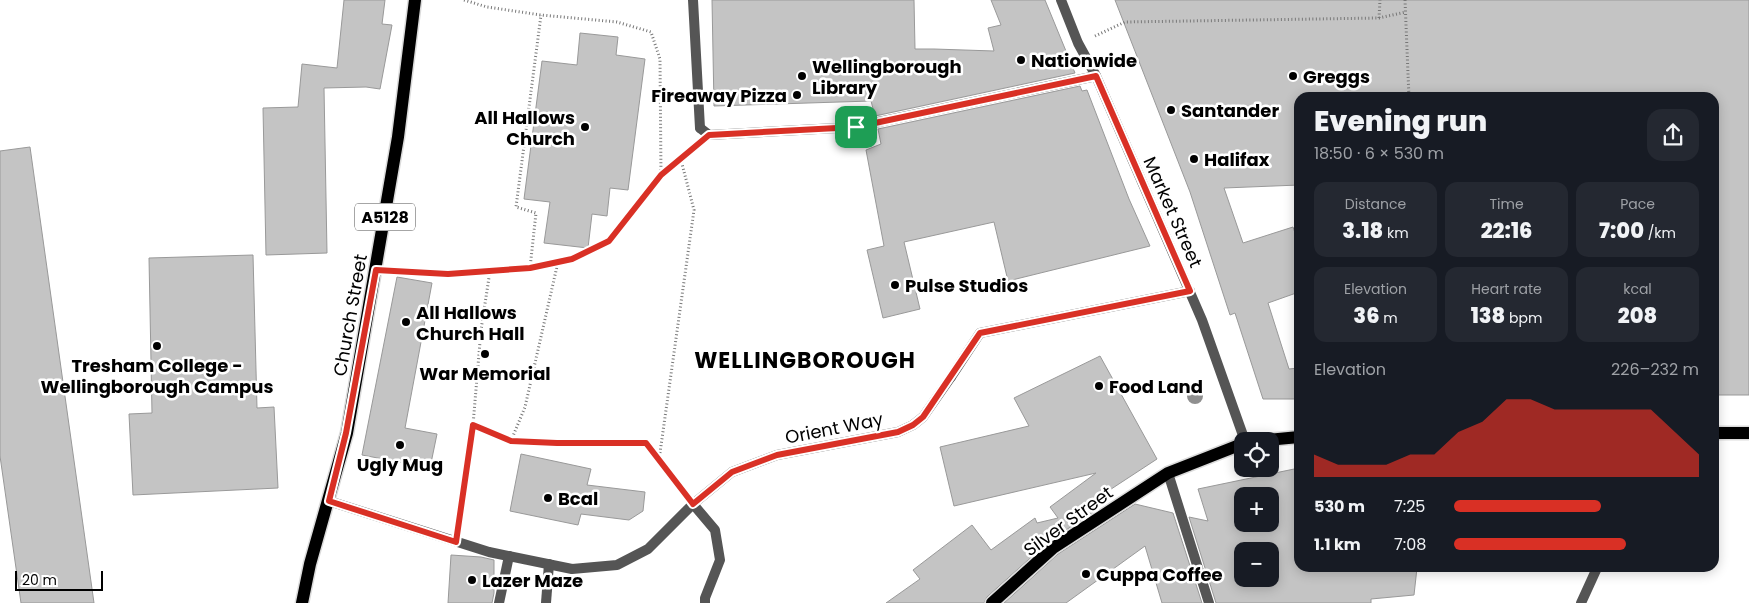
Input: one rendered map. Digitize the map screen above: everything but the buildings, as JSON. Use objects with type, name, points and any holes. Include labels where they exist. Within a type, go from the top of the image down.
[{"type":"main road","name":"Church Street","points":[[302,603],[310,564],[329,501],[346,433],[398,137],[415,0]]},
{"type":"main road","points":[[1719,433],[1749,433]]},
{"type":"main road","points":[[1279,439],[1294,437]]},
{"type":"main road","name":"Silver Street","points":[[992,603],[1053,548],[1168,473],[1234,446]]},
{"type":"street","points":[[693,0],[700,128],[709,135],[856,127],[1096,76]]},
{"type":"street","name":"Market Street","points":[[1061,0],[1078,43],[1096,76],[1190,291],[1202,320],[1241,432]]},
{"type":"street","name":"Orient Way","points":[[329,501],[489,552],[572,569],[617,564],[648,549],[693,504],[732,472],[777,455],[898,432],[913,425],[923,417],[980,333],[1190,291]]},
{"type":"street","points":[[1168,473],[1209,603]]},
{"type":"street","points":[[693,504],[715,530],[720,560],[705,598],[705,603]]},
{"type":"street","points":[[499,603],[509,556]]},
{"type":"street","points":[[546,603],[549,564]]},
{"type":"street","points":[[1581,603],[1596,572]]},
{"type":"path","points":[[464,0],[487,7],[542,15],[617,22],[651,32],[660,59],[661,175]]},
{"type":"path","points":[[1380,0],[1380,18]]},
{"type":"path","points":[[1405,0],[1409,92]]},
{"type":"path","points":[[1078,43],[1125,22],[1380,18],[1406,12]]},
{"type":"path","points":[[530,268],[536,214],[516,207],[542,15]]},
{"type":"path","points":[[376,270],[448,274],[530,268],[572,259],[609,241],[661,175],[709,135]]},
{"type":"path","points":[[659,460],[694,210],[681,160]]},
{"type":"path","points":[[511,441],[525,407],[558,262]]},
{"type":"path","points":[[456,542],[473,425],[481,330],[490,271]]},
{"type":"path","points":[[473,425],[511,441],[646,443],[693,504]]},
{"type":"place","name":"Nationwide","points":[[1021,60]]},
{"type":"place","name":"Wellingborough Library","points":[[802,76]]},
{"type":"place","name":"Greggs","points":[[1293,76]]},
{"type":"place","name":"Fireaway Pizza","points":[[797,95]]},
{"type":"place","name":"Santander","points":[[1171,110]]},
{"type":"place","name":"All Hallows Church","points":[[585,127]]},
{"type":"place","name":"Halifax","points":[[1194,159]]},
{"type":"place","name":"Pulse Studios","points":[[895,285]]},
{"type":"place","name":"All Hallows Church Hall","points":[[406,322]]},
{"type":"place","name":"Tresham College - Wellingborough Campus","points":[[157,346]]},
{"type":"place","name":"War Memorial","points":[[485,354]]},
{"type":"place","name":"Food Land","points":[[1099,386]]},
{"type":"place","name":"Ugly Mug","points":[[400,445]]},
{"type":"place","name":"Bcal","points":[[548,498]]},
{"type":"place","name":"Cuppa Coffee","points":[[1086,574]]},
{"type":"place","name":"Lazer Maze","points":[[472,580]]},
{"type":"district","name":"WELLINGBOROUGH","points":[[805,360]]},
{"type":"route","points":[[1096,76],[1190,291],[980,333],[923,417],[913,425],[898,432],[777,455],[732,472],[693,504],[646,443],[511,441],[473,425],[456,542],[329,501],[346,433],[376,270],[448,274],[530,268],[572,259],[609,241],[661,175],[709,135],[856,127],[1096,76]]}]
